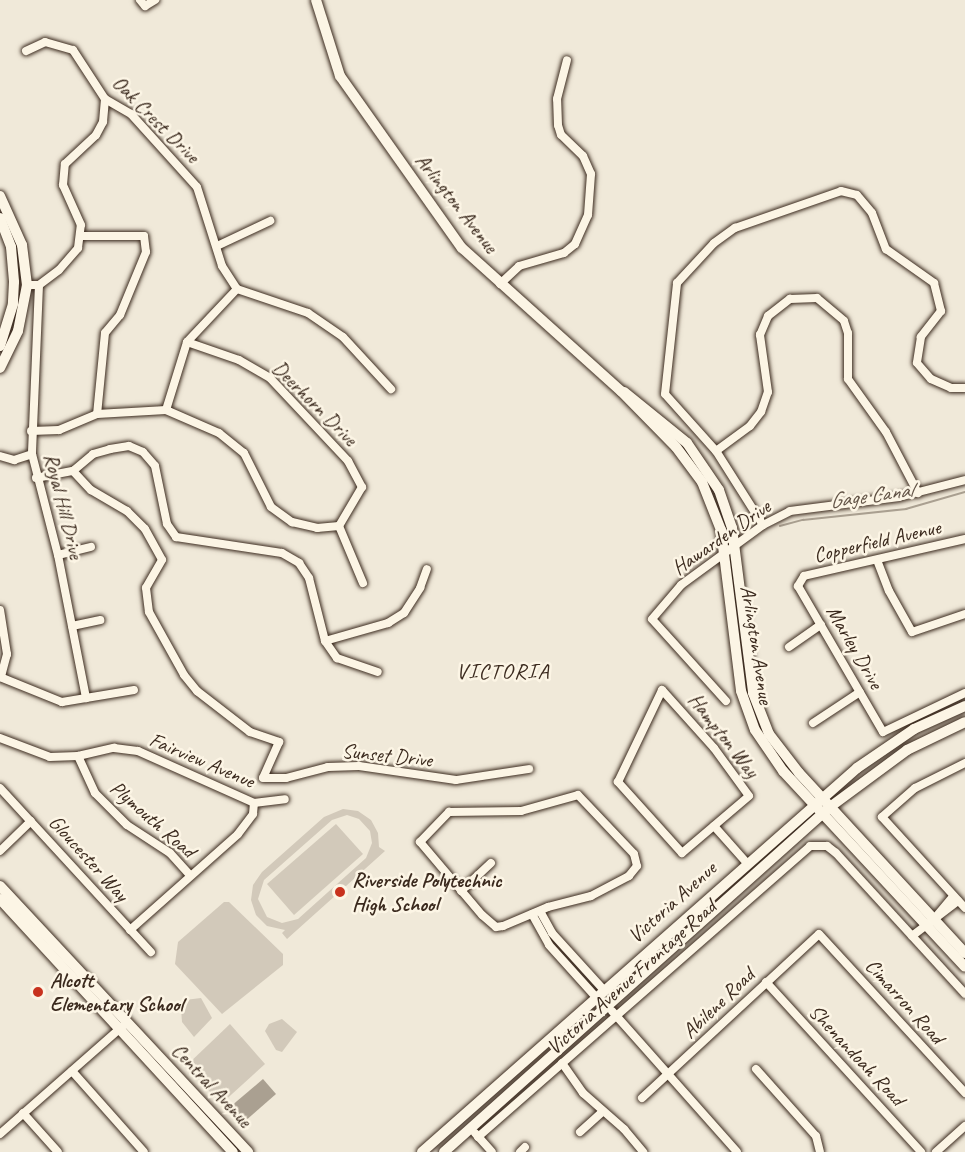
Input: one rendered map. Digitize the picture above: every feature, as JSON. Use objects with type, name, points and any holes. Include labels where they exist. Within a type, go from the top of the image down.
[{"type":"main road","name":"Arlington Avenue","points":[[316,0],[331,58],[352,95],[457,241],[500,284],[621,391],[676,447],[702,482],[716,512],[725,556],[746,708],[773,759],[818,801]]},
{"type":"main road","points":[[0,196],[22,245],[27,285],[18,331],[0,368]]},
{"type":"main road","points":[[0,218],[20,278],[27,285]]},
{"type":"main road","points":[[0,346],[13,304],[11,247]]},
{"type":"main road","points":[[4,335],[11,329],[19,297],[27,285]]},
{"type":"main road","name":"Arlington Avenue","points":[[621,391],[676,432],[700,458],[719,490],[735,545],[753,693],[760,714],[781,753],[818,801],[930,923],[965,967]]},
{"type":"main road","name":"Victoria Avenue","points":[[422,1152],[746,862],[818,801],[902,736],[965,706]]},
{"type":"main road","name":"Victoria Avenue","points":[[444,1152],[474,1132],[612,1011],[827,811],[899,755],[965,722]]},
{"type":"main road","name":"Central Avenue","points":[[0,886],[233,1152]]},
{"type":"main road","name":"Central Avenue","points":[[0,899],[248,1152]]},
{"type":"main road","name":"Arlington Avenue","points":[[930,923],[965,953]]},
{"type":"street","points":[[142,3],[155,0]]},
{"type":"street","name":"Oak Crest Drive","points":[[26,51],[45,42],[65,45],[73,50],[105,99],[131,114],[197,187],[222,266],[237,289]]},
{"type":"street","points":[[500,284],[519,266],[564,253],[581,232],[588,215],[591,174],[583,156],[561,135],[557,99],[567,60]]},
{"type":"street","points":[[27,285],[39,285],[72,258],[81,236],[81,225],[63,177],[66,162],[96,135],[103,122],[105,99]]},
{"type":"street","points":[[763,525],[716,451],[664,394],[677,283],[714,243],[735,228],[841,191],[857,195],[868,207],[886,249],[934,283],[941,311],[921,337],[917,363],[931,379],[951,388],[965,388]]},
{"type":"street","points":[[217,246],[270,221]]},
{"type":"street","points":[[81,236],[144,236],[146,252],[120,315],[105,333],[97,414]]},
{"type":"street","name":"Royal Hill Drive","points":[[39,285],[31,431],[32,454],[36,478],[58,555],[86,698]]},
{"type":"street","points":[[166,410],[188,342],[237,289],[308,313],[343,337],[391,389]]},
{"type":"street","points":[[716,451],[750,426],[761,412],[768,392],[760,335],[768,316],[790,299],[817,298],[844,321],[848,333],[848,379],[886,432],[918,493]]},
{"type":"street","name":"Deerhorn Drive","points":[[188,342],[239,360],[270,378],[348,461],[362,487],[339,526]]},
{"type":"street","points":[[31,431],[59,430],[97,414],[166,410],[219,433],[244,453],[271,507],[292,522],[317,528],[339,526],[363,584]]},
{"type":"street","points":[[36,478],[73,471],[93,454],[110,449],[129,446],[143,452],[155,466],[164,517],[176,537],[282,553],[299,563],[309,578],[325,640],[336,658],[378,672]]},
{"type":"street","points":[[0,456],[14,460],[32,454]]},
{"type":"street","name":"Sunset Drive","points":[[73,471],[90,490],[127,511],[155,546],[162,560],[146,588],[149,612],[184,675],[250,732],[279,742],[263,778],[286,778],[328,767],[359,766],[456,780],[529,769]]},
{"type":"street","name":"Hawarden Drive","points":[[726,701],[652,619],[681,585],[725,556],[735,545],[763,525],[805,507],[918,493],[965,480]]},
{"type":"street","name":"Copperfield Avenue","points":[[799,580],[965,539]]},
{"type":"street","points":[[58,555],[91,547]]},
{"type":"street","points":[[877,560],[885,585],[912,632],[965,614]]},
{"type":"street","points":[[325,640],[387,623],[404,613],[420,588],[426,569]]},
{"type":"street","name":"Marley Drive","points":[[799,580],[798,586],[883,732],[965,693]]},
{"type":"street","points":[[0,610],[7,654],[0,677],[51,700],[86,698],[134,690]]},
{"type":"street","points":[[72,626],[100,620]]},
{"type":"street","points":[[789,647],[821,625]]},
{"type":"street","name":"Hampton Way","points":[[663,690],[714,748],[749,796],[714,826],[685,852],[680,852],[618,784],[663,690]]},
{"type":"street","points":[[813,723],[860,692]]},
{"type":"street","name":"Fairview Avenue","points":[[0,738],[31,752],[78,756],[114,748],[138,751],[254,803],[285,799]]},
{"type":"street","name":"Plymouth Road","points":[[78,756],[95,793],[127,825],[170,853],[190,875]]},
{"type":"street","points":[[965,763],[915,788],[882,817],[965,908]]},
{"type":"street","name":"Gloucester Way","points":[[0,788],[151,952]]},
{"type":"street","points":[[578,795],[634,854],[638,866],[629,876],[591,896],[536,912],[496,927],[461,891],[420,842],[449,812],[521,811],[578,795]]},
{"type":"street","points":[[130,930],[238,834],[253,814],[254,803]]},
{"type":"street","points":[[0,851],[31,821]]},
{"type":"street","points":[[714,826],[746,862]]},
{"type":"street","name":"Victoria Avenue Frontage Road","points":[[474,1132],[562,1063],[612,1011],[810,846],[827,846],[836,853],[912,936]]},
{"type":"street","points":[[461,891],[491,863]]},
{"type":"street","points":[[956,898],[930,923],[912,936],[965,994]]},
{"type":"street","points":[[536,912],[599,993]]},
{"type":"street","name":"Abilene Road","points":[[642,1098],[667,1077],[702,1039],[819,934]]},
{"type":"street","name":"Cimarron Road","points":[[819,934],[965,1093]]},
{"type":"street","name":"Shenandoah Road","points":[[766,982],[921,1152]]},
{"type":"street","points":[[612,1011],[667,1077],[737,1152]]},
{"type":"street","points":[[0,1134],[124,1025]]},
{"type":"street","points":[[562,1063],[583,1093],[643,1152]]},
{"type":"street","points":[[756,1069],[816,1136],[820,1152]]},
{"type":"street","points":[[72,1071],[144,1152]]},
{"type":"street","points":[[580,1132],[603,1111]]},
{"type":"street","points":[[23,1113],[58,1152]]},
{"type":"street","points":[[936,1152],[965,1126]]},
{"type":"street","points":[[474,1132],[492,1152]]},
{"type":"shaded area","points":[[343,809],[358,811],[371,820],[378,833],[379,847],[385,851],[287,939],[282,933],[285,930],[267,926],[256,915],[251,900],[253,885],[262,872],[324,817]],"holes":[[[347,815],[359,819],[370,831],[372,843],[366,858],[298,919],[282,923],[267,917],[258,899],[264,880],[332,820]]]},
{"type":"shaded area","points":[[336,824],[363,854],[294,915],[267,884]]},
{"type":"shaded area","points":[[224,902],[229,902],[283,954],[283,965],[222,1014],[175,964],[178,942]]},
{"type":"shaded area","points":[[201,998],[212,1018],[194,1037],[182,1022],[181,1008],[185,1000]]},
{"type":"shaded area","points":[[282,1019],[297,1032],[282,1052],[276,1050],[265,1031],[269,1024]]},
{"type":"shaded area","points":[[230,1024],[265,1064],[221,1104],[186,1066]]},
{"type":"shaded area","points":[[263,1079],[276,1094],[244,1122],[230,1107]]},
{"type":"waterway","name":"Gage Canal","points":[[780,526],[803,520],[906,509],[965,492]]},
{"type":"place","name":"Riverside Polytechnic High School","points":[[340,892]]},
{"type":"place","name":"Alcott Elementary School","points":[[38,992]]},
{"type":"district","name":"VICTORIA","points":[[503,672]]}]
